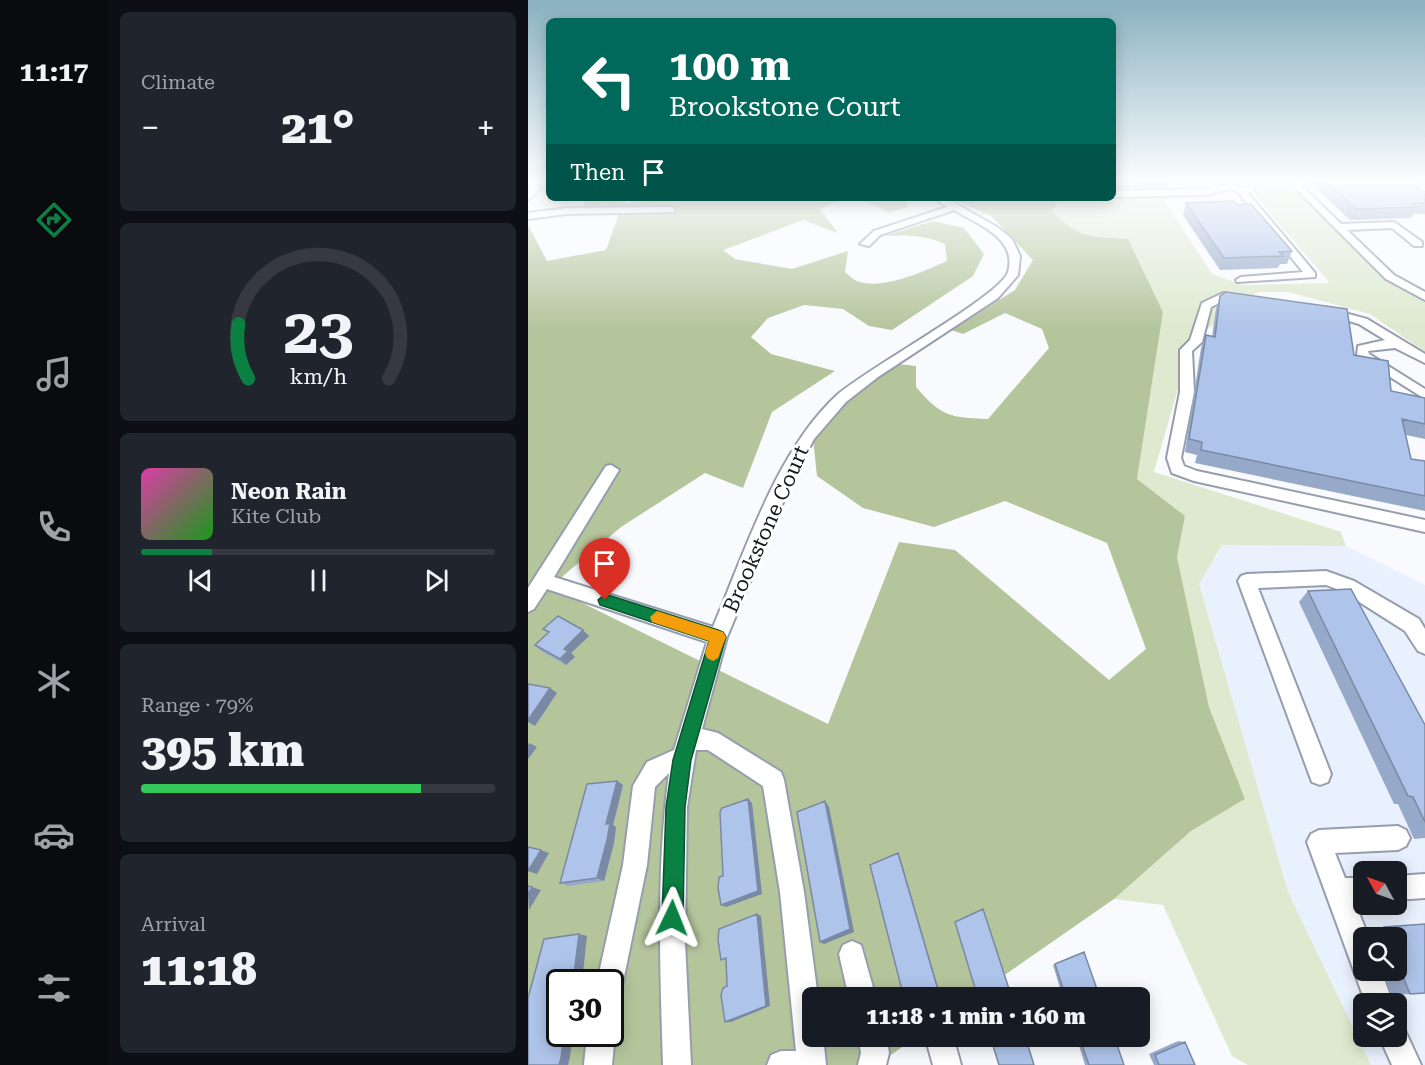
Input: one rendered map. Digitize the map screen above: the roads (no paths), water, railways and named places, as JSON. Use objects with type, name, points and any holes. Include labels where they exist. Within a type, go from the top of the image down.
[{"type":"street","points":[[865,244],[877,233],[887,230]]},
{"type":"street","name":"Brookstone Court","points":[[542,580],[718,637],[790,468],[808,436],[823,417],[841,399],[873,374],[994,296],[1013,275],[1016,256],[1008,241],[995,230]]},
{"type":"street","points":[[1241,280],[1311,275],[1274,230]]},
{"type":"street","points":[[1342,230],[1390,277],[1425,297]]},
{"type":"street","points":[[1400,230],[1418,244]]},
{"type":"street","points":[[1256,301],[1223,296],[1206,305],[1196,342],[1186,350],[1187,392],[1174,458],[1177,469],[1194,476],[1425,526]]},
{"type":"street","points":[[1310,309],[1354,316],[1380,329],[1397,344],[1425,359]]},
{"type":"street","points":[[1397,344],[1379,344],[1362,349],[1363,356],[1425,395]]},
{"type":"street","points":[[528,604],[611,470]]},
{"type":"street","points":[[1320,774],[1246,582],[1326,578],[1348,586],[1412,625],[1425,645]]},
{"type":"street","points":[[677,1065],[672,941],[676,807],[685,749],[718,637]]},
{"type":"street","points":[[613,969],[635,865],[644,786],[648,775],[659,764],[685,749],[711,740],[773,780],[792,892],[812,1065]]},
{"type":"street","points":[[1353,930],[1319,842],[1398,838]]},
{"type":"street","points":[[1407,887],[1425,886]]},
{"type":"street","points":[[1338,891],[1353,890]]},
{"type":"street","points":[[852,954],[860,987]]},
{"type":"street","points":[[598,1065],[600,1047]]},
{"type":"street","points":[[872,1065],[874,1047]]},
{"type":"street","points":[[942,1047],[946,1065]]},
{"type":"street","points":[[1398,1047],[1407,1065]]},
{"type":"street","points":[[781,1065],[798,1065]]}]
